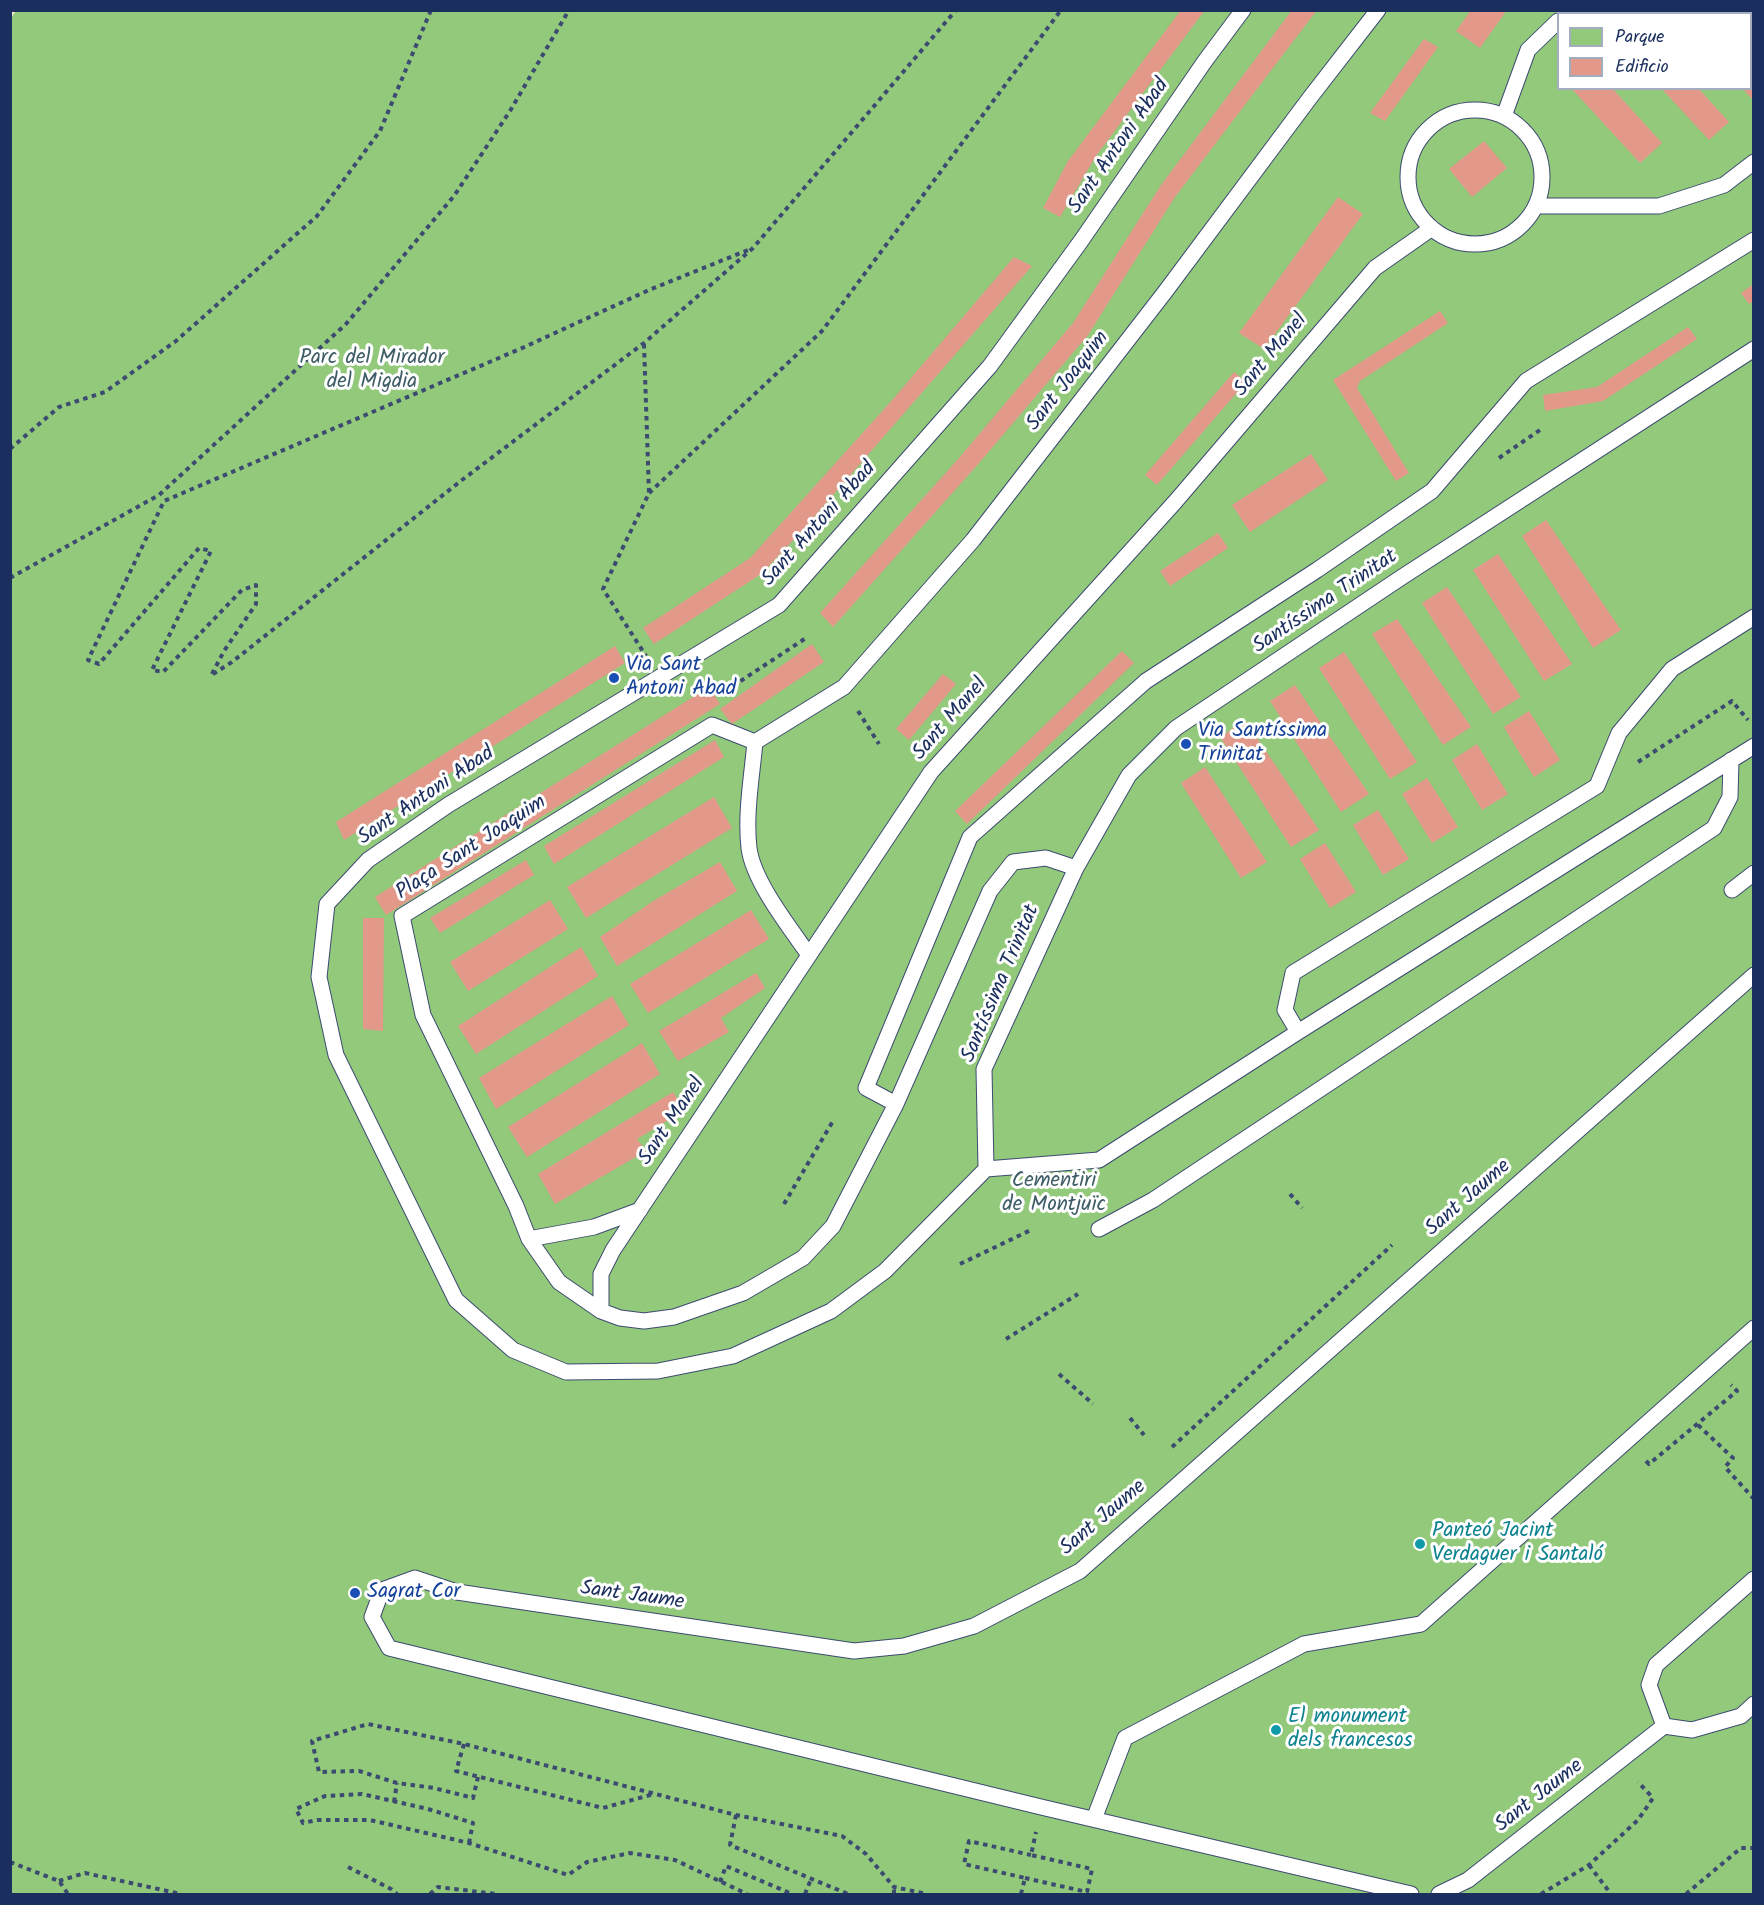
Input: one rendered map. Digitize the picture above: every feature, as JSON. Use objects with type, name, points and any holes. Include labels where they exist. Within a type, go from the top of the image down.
[{"type":"lane","name":"Sant Antoni Abad","points":[[986,1169],[885,1271],[831,1311],[733,1356],[658,1371],[566,1372],[513,1350],[456,1300],[336,1055],[319,976],[327,904],[368,860],[448,805],[779,605],[990,366],[1243,10]]},
{"type":"lane","name":"Sant Joaquim","points":[[756,742],[844,687],[973,540],[1165,292],[1378,10]]},
{"type":"lane","points":[[1504,116],[1528,50],[1557,22]]},
{"type":"lane","points":[[1470,110],[1488,111],[1504,116],[1531,138],[1539,154],[1542,189],[1536,206],[1527,220],[1514,232],[1498,240],[1481,244],[1463,243],[1447,238],[1432,228],[1420,215],[1412,200],[1408,183],[1409,165],[1414,148],[1437,122],[1453,114],[1470,110]]},
{"type":"lane","points":[[1536,206],[1659,206],[1724,185],[1754,162]]},
{"type":"lane","name":"Sant Manel","points":[[601,1311],[601,1274],[613,1250],[931,772],[1175,502],[1375,268],[1432,228]]},
{"type":"lane","points":[[896,1104],[866,1088],[970,837],[1146,681],[1317,570],[1432,491],[1526,381],[1754,240]]},
{"type":"lane","name":"Santíssima Trinitat","points":[[986,1169],[984,1069],[1076,868],[1129,775],[1176,728],[1402,577],[1754,349]]},
{"type":"lane","points":[[1298,1032],[1285,1010],[1293,973],[1597,786],[1619,733],[1672,669],[1754,617]]},
{"type":"lane","name":"Plaça Sant Joaquim","points":[[756,742],[712,725],[402,916],[423,1015],[530,1239],[558,1282],[601,1311],[620,1318],[644,1321],[674,1317],[743,1293],[803,1258],[833,1226],[896,1104],[990,891],[1012,862],[1046,858],[1076,868]]},
{"type":"lane","points":[[756,742],[749,802],[749,849],[769,897],[809,955]]},
{"type":"lane","points":[[986,1169],[1099,1160],[1298,1032],[1754,746]]},
{"type":"lane","points":[[1099,1229],[1153,1200],[1714,828],[1730,797],[1731,760]]},
{"type":"lane","points":[[1732,890],[1754,873]]},
{"type":"lane","name":"Sant Jaume","points":[[1411,1894],[1041,1807],[389,1648],[372,1617],[376,1601],[382,1590],[415,1578],[457,1592],[854,1651],[904,1646],[974,1626],[1080,1571],[1754,975]]},
{"type":"lane","points":[[530,1239],[594,1227],[640,1210]]},
{"type":"lane","points":[[1094,1819],[1125,1738],[1304,1644],[1421,1624],[1754,1328]]},
{"type":"lane","points":[[1754,1579],[1656,1665],[1648,1685],[1664,1726],[1692,1730],[1741,1716],[1754,1704]]},
{"type":"lane","name":"Sant Jaume","points":[[1439,1894],[1468,1880],[1664,1726]]},
{"type":"path","points":[[10,449],[59,407],[105,392],[176,341],[317,216],[380,132],[431,10]]},
{"type":"path","points":[[10,578],[159,495],[346,324],[454,196],[510,111],[569,10]]},
{"type":"path","points":[[753,248],[164,501],[88,660],[99,664],[199,548],[211,551],[152,670],[163,672],[242,590],[256,585],[256,604],[224,651],[212,674],[232,662],[462,480],[644,343],[753,248],[956,10]]},
{"type":"path","points":[[660,676],[603,589],[649,493],[822,331],[1061,10]]},
{"type":"path","points":[[644,343],[649,493]]},
{"type":"path","points":[[1498,458],[1543,428]]},
{"type":"path","points":[[159,495],[164,501]]},
{"type":"path","points":[[733,686],[806,638]]},
{"type":"path","points":[[1633,765],[1732,701],[1754,728]]},
{"type":"path","points":[[854,706],[879,744]]},
{"type":"path","points":[[784,1204],[833,1121]]},
{"type":"path","points":[[1290,1194],[1302,1208]]},
{"type":"path","points":[[960,1264],[1033,1229]]},
{"type":"path","points":[[1172,1447],[1392,1245]]},
{"type":"path","points":[[1006,1340],[1078,1294]]},
{"type":"path","points":[[1059,1374],[1093,1404]]},
{"type":"path","points":[[1663,1454],[1727,1398]]},
{"type":"path","points":[[1130,1418],[1144,1435]]},
{"type":"path","points":[[1698,1425],[1733,1458],[1725,1467],[1754,1499]]},
{"type":"path","points":[[478,1777],[473,1798],[397,1782],[359,1771],[319,1772],[312,1741],[368,1724],[464,1744],[736,1815],[842,1836],[866,1854],[894,1887],[927,1894]]},
{"type":"path","points":[[464,1744],[456,1771],[478,1777],[603,1808],[655,1794]]},
{"type":"path","points":[[1541,1894],[1589,1864],[1638,1820],[1653,1798],[1620,1761]]},
{"type":"path","points":[[394,1802],[397,1782]]},
{"type":"path","points":[[469,1843],[473,1822],[362,1794],[325,1796],[296,1809],[303,1823],[370,1820],[469,1843],[568,1875],[587,1862],[630,1853],[675,1860],[747,1894]]},
{"type":"path","points":[[736,1815],[730,1845],[848,1894]]},
{"type":"path","points":[[1031,1855],[1036,1833]]},
{"type":"path","points":[[969,1841],[1092,1869],[1087,1892],[1025,1878],[964,1864],[969,1841]]},
{"type":"path","points":[[1686,1894],[1741,1848],[1754,1848]]},
{"type":"path","points":[[10,1862],[59,1881],[68,1894]]},
{"type":"path","points":[[1589,1864],[1611,1894]]},
{"type":"path","points":[[720,1882],[726,1866],[792,1894]]},
{"type":"path","points":[[348,1867],[398,1894]]},
{"type":"path","points":[[59,1881],[85,1872],[181,1894]]},
{"type":"path","points":[[1021,1894],[1025,1878]]},
{"type":"path","points":[[805,1894],[811,1879]]},
{"type":"path","points":[[430,1894],[438,1887],[496,1894]]},
{"type":"path","points":[[894,1887],[894,1894]]},
{"type":"green space","name":"Cementiri de Montjuïc","points":[[16,11],[1753,11],[1753,1894],[11,1894],[10,19]]},
{"type":"building","points":[[1181,10],[1205,10],[1096,156],[1060,217],[1043,208],[1068,161]]},
{"type":"building","points":[[1292,10],[1317,10],[1175,197],[1088,335],[980,462],[833,627],[820,613],[959,458],[1073,323],[1161,185]]},
{"type":"building","points":[[1471,10],[1507,10],[1480,48],[1456,31]]},
{"type":"building","points":[[1668,10],[1712,10],[1714,12],[1670,12]]},
{"type":"building","points":[[1424,39],[1438,47],[1385,121],[1370,113]]},
{"type":"building","points":[[1752,54],[1754,56],[1754,101],[1744,90],[1752,90]]},
{"type":"building","points":[[1573,90],[1614,90],[1662,143],[1640,163]]},
{"type":"building","points":[[1663,90],[1700,90],[1729,122],[1709,140]]},
{"type":"building","points":[[1484,141],[1507,168],[1472,197],[1449,169]]},
{"type":"building","points":[[1338,197],[1363,214],[1264,349],[1239,333]]},
{"type":"building","points":[[1014,257],[1032,266],[800,533],[761,574],[654,644],[643,628],[750,558],[894,398]]},
{"type":"building","points":[[1754,284],[1754,301],[1749,304],[1741,293]]},
{"type":"building","points":[[1440,311],[1448,323],[1360,381],[1357,388],[1409,473],[1396,481],[1333,380]]},
{"type":"building","points":[[1688,327],[1697,339],[1603,401],[1545,411],[1543,395],[1597,387]]},
{"type":"building","points":[[1234,372],[1246,382],[1157,485],[1145,475]]},
{"type":"building","points":[[1311,454],[1328,480],[1250,532],[1232,505]]},
{"type":"building","points":[[1546,520],[1621,630],[1593,648],[1522,536]]},
{"type":"building","points":[[1218,533],[1228,548],[1170,586],[1160,571]]},
{"type":"building","points":[[1498,554],[1572,664],[1544,681],[1473,570]]},
{"type":"building","points":[[1447,587],[1521,697],[1493,714],[1422,603]]},
{"type":"building","points":[[1397,619],[1471,727],[1443,745],[1372,634]]},
{"type":"building","points":[[812,644],[824,662],[732,724],[720,709]]},
{"type":"building","points":[[615,646],[625,663],[344,840],[336,822]]},
{"type":"building","points":[[1122,651],[1134,663],[967,824],[955,811]]},
{"type":"building","points":[[1344,652],[1417,762],[1390,779],[1319,668]]},
{"type":"building","points":[[943,674],[956,684],[909,740],[896,729]]},
{"type":"building","points":[[1295,685],[1369,794],[1341,812],[1270,701]]},
{"type":"building","points":[[709,687],[720,704],[386,915],[375,897]]},
{"type":"building","points":[[1529,711],[1560,760],[1534,777],[1504,727]]},
{"type":"building","points":[[1245,720],[1319,830],[1291,847],[1220,737]]},
{"type":"building","points":[[715,740],[724,757],[554,864],[544,846]]},
{"type":"building","points":[[1477,744],[1508,794],[1482,810],[1452,760]]},
{"type":"building","points":[[1205,767],[1267,862],[1241,878],[1181,783]]},
{"type":"building","points":[[1427,778],[1458,827],[1432,843],[1402,794]]},
{"type":"building","points":[[714,797],[732,828],[586,918],[567,887]]},
{"type":"building","points":[[1378,810],[1409,859],[1383,875],[1353,825]]},
{"type":"building","points":[[1325,843],[1356,892],[1330,908],[1300,859]]},
{"type":"building","points":[[526,860],[534,875],[440,933],[430,918]]},
{"type":"building","points":[[720,862],[737,891],[617,966],[600,937],[655,900]]},
{"type":"building","points":[[550,900],[568,929],[468,991],[450,962]]},
{"type":"building","points":[[751,910],[769,939],[648,1013],[630,984]]},
{"type":"building","points":[[363,918],[384,918],[383,1031],[363,1029]]},
{"type":"building","points":[[581,947],[598,976],[476,1054],[458,1026]]},
{"type":"building","points":[[756,973],[765,988],[721,1018],[729,1032],[678,1061],[659,1031]]},
{"type":"building","points":[[612,996],[629,1025],[496,1109],[479,1078]]},
{"type":"building","points":[[642,1043],[660,1074],[527,1157],[508,1127]]},
{"type":"building","points":[[673,1092],[685,1110],[637,1139],[646,1151],[555,1204],[538,1174]]},
{"type":"place","name":"Via Sant Antoni Abad","points":[[614,678]]},
{"type":"place","name":"Via Santíssima Trinitat","points":[[1186,744]]},
{"type":"place","name":"Panteó Jacint Verdaguer i Santaló","points":[[1420,1544]]},
{"type":"place","name":"Sagrat Cor","points":[[355,1593]]},
{"type":"place","name":"El monument dels francesos","points":[[1276,1730]]},
{"type":"park label","name":"Parc del Mirador del Migdia","points":[[372,371]]}]
